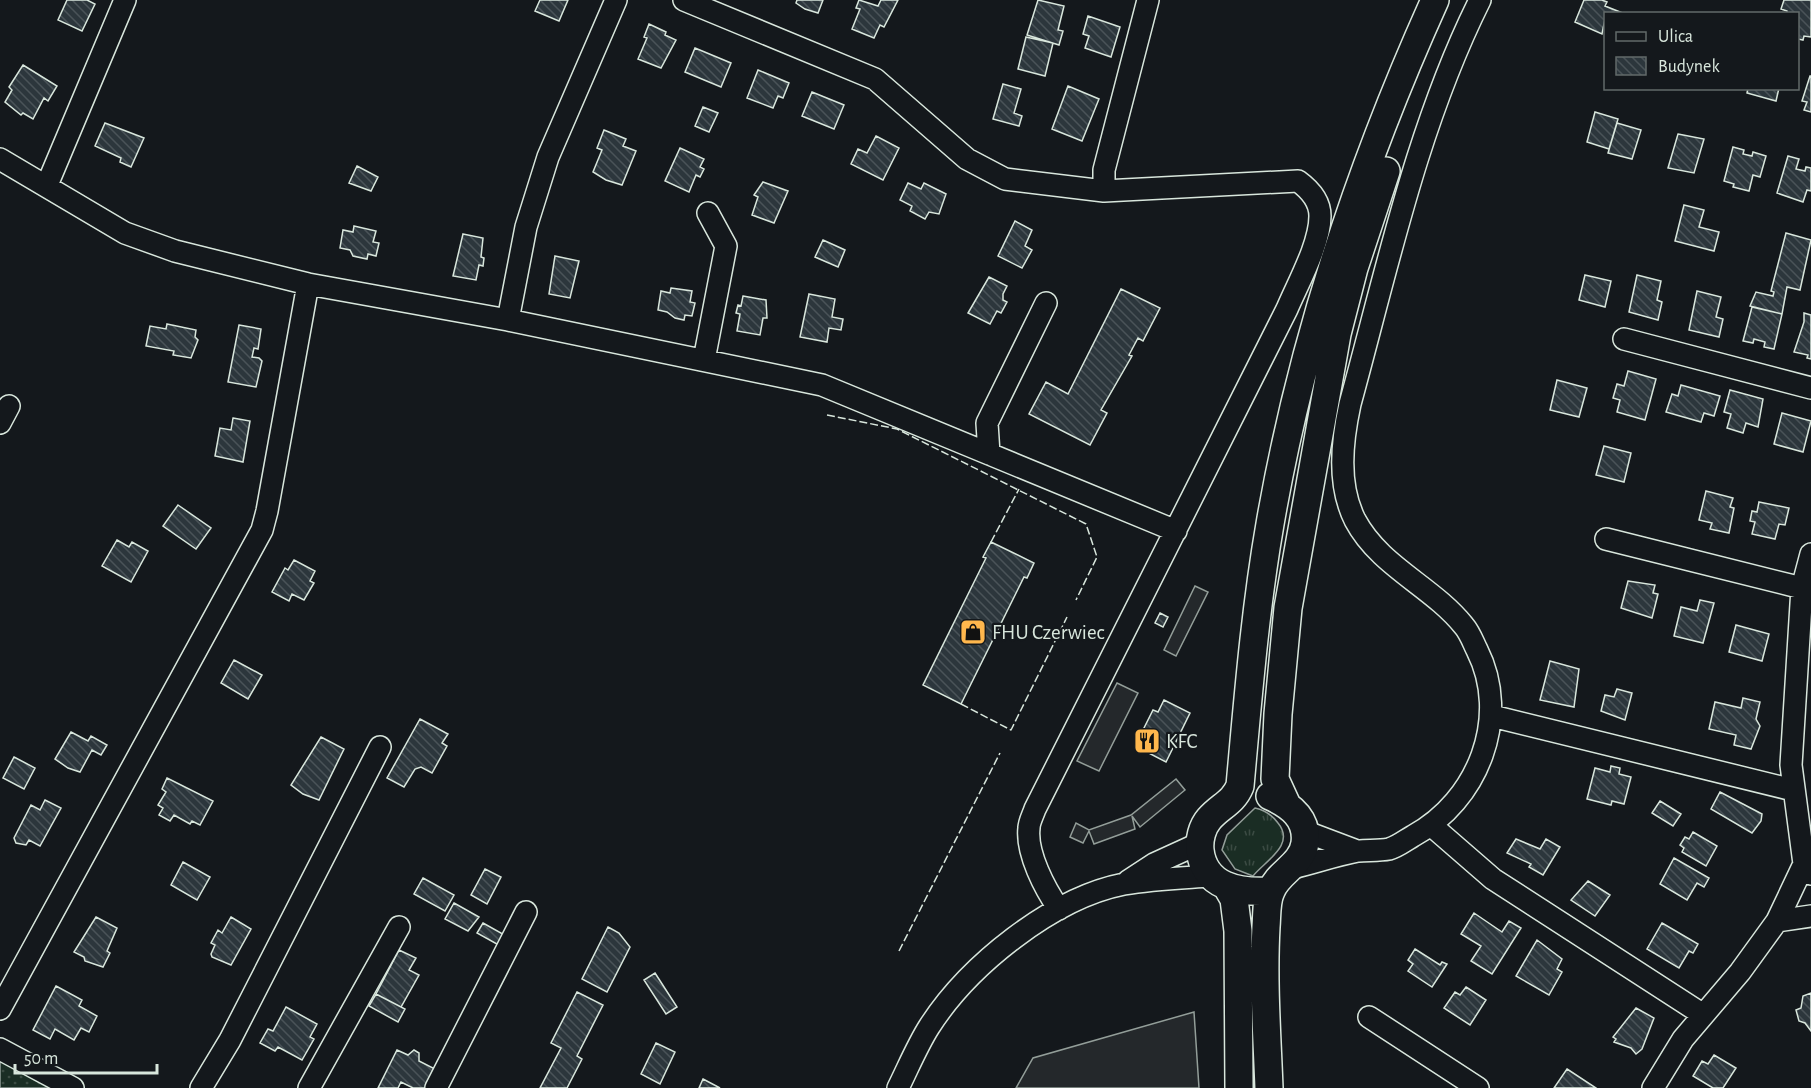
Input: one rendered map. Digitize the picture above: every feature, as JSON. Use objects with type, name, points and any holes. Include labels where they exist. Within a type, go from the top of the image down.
[{"type":"main road","points":[[1239,1088],[1236,1002],[1238,931],[1234,899],[1201,861],[1200,843],[1209,819],[1236,795],[1240,786],[1251,660],[1270,524],[1296,403],[1336,259],[1380,131],[1435,0]]},
{"type":"main road","points":[[1269,1088],[1265,952],[1271,891],[1292,868],[1305,844],[1304,831],[1296,812],[1286,803],[1275,780],[1278,714],[1288,608],[1337,334],[1354,268],[1397,136],[1455,0]]},
{"type":"main road","points":[[1236,795],[1257,793],[1286,803]]},
{"type":"main road","points":[[1218,882],[1251,892],[1271,891]]},
{"type":"street","points":[[47,185],[125,0]]},
{"type":"street","points":[[508,320],[526,227],[548,157],[616,0]]},
{"type":"street","points":[[684,0],[875,79],[967,159],[1005,179],[1104,191],[1298,181],[1311,191],[1320,215],[1312,249],[1287,309],[1035,809],[1029,828],[1036,861],[1059,909]]},
{"type":"street","points":[[1104,191],[1104,170],[1148,0]]},
{"type":"street","points":[[1292,868],[1357,851],[1390,849],[1432,826],[1470,783],[1482,754],[1492,716],[1490,688],[1482,660],[1466,628],[1428,591],[1377,552],[1354,517],[1343,478],[1343,438],[1350,404],[1416,166],[1442,88],[1480,0]]},
{"type":"street","points":[[0,159],[125,233],[175,251],[308,284],[508,320],[822,385],[1176,531]]},
{"type":"street","points":[[704,360],[726,246],[708,213]]},
{"type":"street","points":[[0,1008],[262,530],[308,284]]},
{"type":"street","points":[[989,454],[987,423],[1046,303]]},
{"type":"street","points":[[1624,339],[1811,388]]},
{"type":"street","points":[[1606,539],[1802,588]]},
{"type":"street","points":[[1653,1088],[1683,1039],[1740,972],[1777,921],[1808,869],[1793,790],[1791,765],[1806,621],[1802,588],[1811,554]]},
{"type":"street","points":[[1492,716],[1793,790]]},
{"type":"street","points":[[201,1088],[230,1040],[380,747]]},
{"type":"street","points":[[1432,826],[1493,879],[1702,1014]]},
{"type":"street","points":[[1304,831],[1357,851]]},
{"type":"street","points":[[898,1088],[929,1027],[957,990],[994,954],[1059,909],[1122,884],[1155,864],[1200,843]]},
{"type":"street","points":[[1122,884],[1218,882]]},
{"type":"street","points":[[436,1088],[526,912]]},
{"type":"street","points":[[1777,921],[1811,916]]},
{"type":"street","points":[[309,1088],[399,927]]},
{"type":"street","points":[[1370,1017],[1478,1088]]},
{"type":"street","points":[[0,1049],[73,1088]]},
{"type":"green space","points":[[1255,808],[1271,815],[1276,820],[1283,831],[1283,838],[1277,852],[1253,876],[1235,869],[1222,850],[1227,835]]},
{"type":"green space","points":[[0,1061],[53,1088],[0,1088]]},
{"type":"shaded area","points":[[1195,586],[1208,592],[1176,656],[1164,650]]},
{"type":"shaded area","points":[[1117,683],[1138,693],[1099,771],[1077,761]]},
{"type":"shaded area","points":[[1176,779],[1185,790],[1140,827],[1132,816],[1135,829],[1094,844],[1089,831],[1083,843],[1070,837],[1076,823],[1089,830],[1131,815]]},
{"type":"shaded area","points":[[1194,1012],[1199,1088],[1016,1088],[1033,1058]]},
{"type":"building","points":[[67,0],[87,0],[95,4],[82,31],[58,20]]},
{"type":"building","points":[[540,0],[568,0],[559,21],[535,11]]},
{"type":"building","points":[[797,0],[823,0],[818,13],[805,9],[796,3]]},
{"type":"building","points":[[859,0],[878,6],[881,0],[898,0],[884,27],[880,25],[874,38],[852,29],[860,9],[856,8]]},
{"type":"building","points":[[1038,0],[1064,6],[1058,30],[1063,31],[1059,45],[1027,35]]},
{"type":"building","points":[[1584,0],[1602,0],[1607,2],[1605,6],[1620,12],[1604,12],[1602,34],[1575,22]]},
{"type":"building","points":[[1784,0],[1811,0],[1811,37],[1804,36],[1803,40],[1799,39],[1799,12],[1787,12],[1781,9]]},
{"type":"building","points":[[1088,16],[1120,27],[1111,57],[1085,48],[1089,36],[1083,34]]},
{"type":"building","points":[[649,24],[676,40],[661,68],[638,59],[647,38],[644,37]]},
{"type":"building","points":[[1026,37],[1053,43],[1045,76],[1018,69]]},
{"type":"building","points":[[695,48],[731,63],[721,87],[685,72]]},
{"type":"building","points":[[23,65],[57,86],[48,101],[44,98],[33,119],[23,113],[21,115],[5,102],[12,90],[9,87]]},
{"type":"building","points":[[758,70],[789,83],[783,98],[778,96],[773,108],[747,98]]},
{"type":"building","points":[[1810,76],[1811,112],[1804,110],[1807,102],[1802,101]]},
{"type":"building","points":[[1003,84],[1021,89],[1014,113],[1022,116],[1019,126],[993,119]]},
{"type":"building","points":[[1068,86],[1099,99],[1082,141],[1052,129]]},
{"type":"building","points":[[1748,90],[1779,90],[1776,101],[1747,93]]},
{"type":"building","points":[[812,92],[844,105],[834,129],[802,116]]},
{"type":"building","points":[[703,107],[718,113],[709,132],[695,126]]},
{"type":"building","points":[[1595,112],[1618,119],[1609,149],[1587,142]]},
{"type":"building","points":[[105,123],[144,138],[131,167],[120,162],[121,158],[95,146]]},
{"type":"building","points":[[1617,123],[1641,130],[1632,159],[1608,153]]},
{"type":"building","points":[[604,130],[626,139],[623,146],[636,151],[622,185],[606,180],[593,172],[602,150],[597,148]]},
{"type":"building","points":[[1678,134],[1704,139],[1694,173],[1668,168]]},
{"type":"building","points":[[876,136],[899,148],[883,180],[851,164],[858,149],[867,153]]},
{"type":"building","points":[[1733,147],[1744,150],[1743,154],[1752,156],[1753,152],[1766,156],[1760,177],[1753,175],[1749,191],[1733,187],[1734,184],[1724,181]]},
{"type":"building","points":[[680,148],[704,159],[700,167],[704,169],[700,177],[696,175],[689,192],[665,181]]},
{"type":"building","points":[[1788,156],[1799,159],[1796,169],[1805,171],[1806,167],[1811,168],[1811,191],[1807,190],[1803,202],[1777,193]]},
{"type":"building","points":[[357,166],[378,177],[371,191],[349,183]]},
{"type":"building","points":[[763,182],[788,191],[774,223],[752,215],[758,197],[754,195]]},
{"type":"building","points":[[908,183],[921,189],[924,183],[946,194],[939,214],[929,212],[925,219],[910,211],[912,206],[900,200]]},
{"type":"building","points":[[1684,205],[1704,210],[1699,227],[1719,232],[1714,251],[1675,241]]},
{"type":"building","points":[[1015,221],[1032,230],[1025,246],[1032,250],[1022,268],[998,256]]},
{"type":"building","points":[[354,226],[376,231],[373,242],[379,243],[376,256],[368,254],[367,259],[353,256],[350,250],[340,248],[343,230],[353,232]]},
{"type":"building","points":[[1786,233],[1811,240],[1800,290],[1787,287],[1782,314],[1750,306],[1756,292],[1773,296],[1774,292],[1771,291]]},
{"type":"building","points":[[463,234],[483,238],[481,257],[484,258],[483,266],[479,265],[476,280],[453,276]]},
{"type":"building","points":[[823,240],[845,250],[838,267],[815,257]]},
{"type":"building","points":[[555,256],[579,261],[570,298],[549,294]]},
{"type":"building","points":[[1585,275],[1611,281],[1605,307],[1579,300]]},
{"type":"building","points":[[1637,275],[1661,281],[1657,300],[1662,302],[1658,320],[1629,312]]},
{"type":"building","points":[[989,277],[1007,286],[1003,300],[1007,302],[1001,313],[997,311],[990,324],[968,313]]},
{"type":"building","points":[[671,288],[692,291],[690,302],[695,303],[692,316],[685,315],[684,320],[658,310],[661,291],[670,293]]},
{"type":"building","points":[[1121,289],[1160,308],[1143,341],[1138,338],[1129,355],[1132,356],[1101,410],[1107,413],[1090,445],[1029,414],[1046,382],[1068,394]]},
{"type":"building","points":[[1697,291],[1721,297],[1716,317],[1723,319],[1719,337],[1689,330]]},
{"type":"building","points":[[809,294],[835,299],[832,317],[843,319],[841,330],[829,328],[827,342],[800,337]]},
{"type":"building","points":[[743,296],[766,300],[767,318],[763,318],[760,335],[737,331],[740,314],[736,313],[738,305],[741,306]]},
{"type":"building","points":[[1752,307],[1782,314],[1774,349],[1764,347],[1765,342],[1754,339],[1753,343],[1743,341]]},
{"type":"building","points":[[1804,313],[1811,315],[1811,359],[1807,358],[1808,355],[1794,352],[1804,322]]},
{"type":"building","points":[[167,324],[196,330],[195,337],[198,340],[191,358],[173,355],[174,351],[146,346],[150,326],[166,329]]},
{"type":"building","points":[[239,325],[261,329],[258,349],[254,348],[252,357],[262,361],[256,387],[228,382]]},
{"type":"building","points":[[1628,371],[1656,379],[1645,420],[1617,412],[1620,400],[1613,398],[1617,384],[1624,386]]},
{"type":"building","points":[[1557,380],[1587,388],[1579,417],[1550,410]]},
{"type":"building","points":[[1681,385],[1720,396],[1714,416],[1704,413],[1701,422],[1666,412],[1672,394],[1678,396]]},
{"type":"building","points":[[1730,390],[1763,399],[1758,427],[1746,423],[1743,433],[1727,428],[1731,414],[1724,412]]},
{"type":"building","points":[[1782,413],[1811,421],[1803,452],[1774,444]]},
{"type":"building","points":[[233,418],[250,421],[243,462],[215,456],[220,428],[231,430]]},
{"type":"building","points":[[1604,446],[1631,453],[1624,482],[1596,475]]},
{"type":"building","points":[[1706,491],[1733,498],[1730,507],[1734,508],[1729,533],[1710,529],[1712,523],[1699,520]]},
{"type":"building","points":[[1759,502],[1789,508],[1785,525],[1779,524],[1775,539],[1752,534],[1755,522],[1750,521],[1752,511],[1757,512]]},
{"type":"building","points":[[178,505],[211,528],[196,549],[163,526]]},
{"type":"building","points":[[117,540],[129,547],[132,542],[148,551],[131,582],[102,566]]},
{"type":"building","name":"FHU Czerwiec","points":[[991,542],[1034,563],[1027,578],[1024,577],[961,704],[923,685],[986,558],[983,557]]},
{"type":"building","points":[[294,560],[315,571],[310,581],[314,583],[304,600],[292,594],[289,601],[272,592],[285,568],[288,570]]},
{"type":"building","points":[[1628,581],[1655,585],[1653,593],[1658,594],[1652,618],[1621,608]]},
{"type":"building","points":[[1700,600],[1714,603],[1703,643],[1674,636],[1681,607],[1697,611]]},
{"type":"building","points":[[1160,613],[1168,617],[1163,627],[1155,623]]},
{"type":"building","points":[[1736,625],[1769,634],[1762,661],[1729,652]]},
{"type":"building","points":[[234,660],[262,675],[248,699],[221,683]]},
{"type":"building","points":[[1550,661],[1579,669],[1574,707],[1540,700]]},
{"type":"building","points":[[1617,689],[1632,693],[1625,720],[1601,711],[1605,695],[1614,697]]},
{"type":"building","points":[[1743,698],[1760,702],[1756,719],[1760,726],[1751,749],[1734,745],[1736,735],[1709,729],[1715,702],[1741,708]]},
{"type":"building","points":[[1164,700],[1190,713],[1166,762],[1135,746],[1153,710],[1158,712]]},
{"type":"building","points":[[420,719],[448,734],[442,743],[447,746],[432,773],[421,767],[415,769],[404,787],[387,778]]},
{"type":"building","points":[[71,732],[88,741],[91,736],[107,745],[101,755],[92,750],[80,772],[68,768],[55,759]]},
{"type":"building","points":[[321,737],[344,749],[319,800],[303,794],[291,785]]},
{"type":"building","points":[[14,757],[35,768],[24,789],[3,778]]},
{"type":"building","points":[[1611,766],[1620,768],[1619,774],[1631,777],[1624,804],[1612,801],[1611,805],[1587,799],[1595,768],[1610,772]]},
{"type":"building","points":[[167,778],[213,801],[200,825],[192,821],[190,824],[174,815],[170,821],[159,815],[163,808],[158,805],[166,792],[162,789]]},
{"type":"building","points":[[1720,792],[1762,814],[1761,821],[1752,833],[1711,809]]},
{"type":"building","points":[[45,800],[61,808],[40,846],[29,840],[26,845],[16,843],[14,838],[31,805],[40,810]]},
{"type":"building","points":[[1660,801],[1681,814],[1673,826],[1652,813]]},
{"type":"building","points":[[1693,832],[1717,846],[1706,866],[1682,852],[1684,848],[1680,845],[1685,837],[1689,839]]},
{"type":"building","points":[[1516,839],[1540,849],[1546,839],[1560,847],[1543,875],[1529,867],[1531,864],[1507,853]]},
{"type":"building","points":[[1674,858],[1709,878],[1704,887],[1697,883],[1687,900],[1660,884]]},
{"type":"building","points":[[183,862],[210,877],[197,900],[171,885]]},
{"type":"building","points":[[485,869],[501,877],[487,904],[471,895]]},
{"type":"building","points":[[423,878],[454,895],[445,911],[414,894]]},
{"type":"building","points":[[1588,881],[1610,895],[1595,916],[1571,900]]},
{"type":"building","points":[[454,903],[479,917],[468,931],[445,919]]},
{"type":"building","points":[[1474,913],[1502,932],[1509,921],[1521,928],[1492,974],[1471,961],[1481,946],[1461,934]]},
{"type":"building","points":[[96,917],[117,928],[107,951],[110,953],[103,967],[85,961],[84,957],[74,952]]},
{"type":"building","points":[[231,917],[251,929],[231,965],[212,957],[215,945],[211,943],[218,930],[222,933]]},
{"type":"building","points":[[483,923],[510,938],[504,948],[477,933]]},
{"type":"building","points":[[1662,923],[1698,944],[1693,953],[1689,951],[1679,968],[1647,949]]},
{"type":"building","points":[[608,927],[619,933],[630,947],[607,992],[582,979]]},
{"type":"building","points":[[1537,940],[1562,959],[1557,969],[1562,972],[1549,995],[1516,976]]},
{"type":"building","points":[[1415,949],[1440,965],[1442,962],[1447,964],[1432,987],[1408,971],[1413,964],[1408,960]]},
{"type":"building","points":[[399,950],[416,958],[409,970],[419,975],[401,1007],[376,994]]},
{"type":"building","points":[[655,973],[677,1007],[666,1014],[644,980]]},
{"type":"building","points":[[56,986],[82,1000],[79,1006],[97,1016],[89,1032],[81,1028],[74,1040],[55,1029],[50,1039],[33,1030]]},
{"type":"building","points":[[1466,987],[1486,1000],[1470,1025],[1444,1008],[1455,992],[1460,995]]},
{"type":"building","points":[[577,992],[603,1005],[577,1056],[582,1059],[567,1088],[540,1088],[561,1048],[551,1043]]},
{"type":"building","points":[[1811,993],[1811,1031],[1805,1023],[1799,1021],[1796,1010],[1801,1008],[1803,996]]},
{"type":"building","points":[[376,994],[405,1009],[398,1022],[369,1006]]},
{"type":"building","points":[[286,1007],[317,1024],[310,1037],[314,1039],[302,1060],[278,1047],[275,1051],[260,1043],[268,1029],[273,1031]]},
{"type":"building","points":[[1636,1008],[1654,1018],[1642,1049],[1636,1054],[1631,1048],[1614,1042],[1616,1039],[1613,1037]]},
{"type":"building","points":[[656,1043],[675,1052],[660,1084],[641,1074]]},
{"type":"building","points":[[397,1050],[408,1055],[414,1050],[419,1053],[419,1061],[435,1069],[426,1088],[413,1088],[401,1082],[398,1088],[378,1088]]},
{"type":"building","points":[[1714,1055],[1736,1068],[1723,1088],[1713,1088],[1693,1076],[1702,1061],[1708,1064]]},
{"type":"building","points":[[1567,1069],[1596,1088],[1554,1088]]},
{"type":"building","points":[[703,1079],[720,1088],[699,1088]]},
{"type":"fence","points":[[827,415],[897,429],[1086,524],[1097,557],[1076,600]]},
{"type":"fence","points":[[991,542],[1019,489]]},
{"type":"fence","points":[[961,704],[1011,730],[1067,617]]},
{"type":"fence","points":[[899,951],[1000,753]]},
{"type":"place","name":"FHU Czerwiec","points":[[973,632]]},
{"type":"place","name":"KFC","points":[[1147,741]]}]
